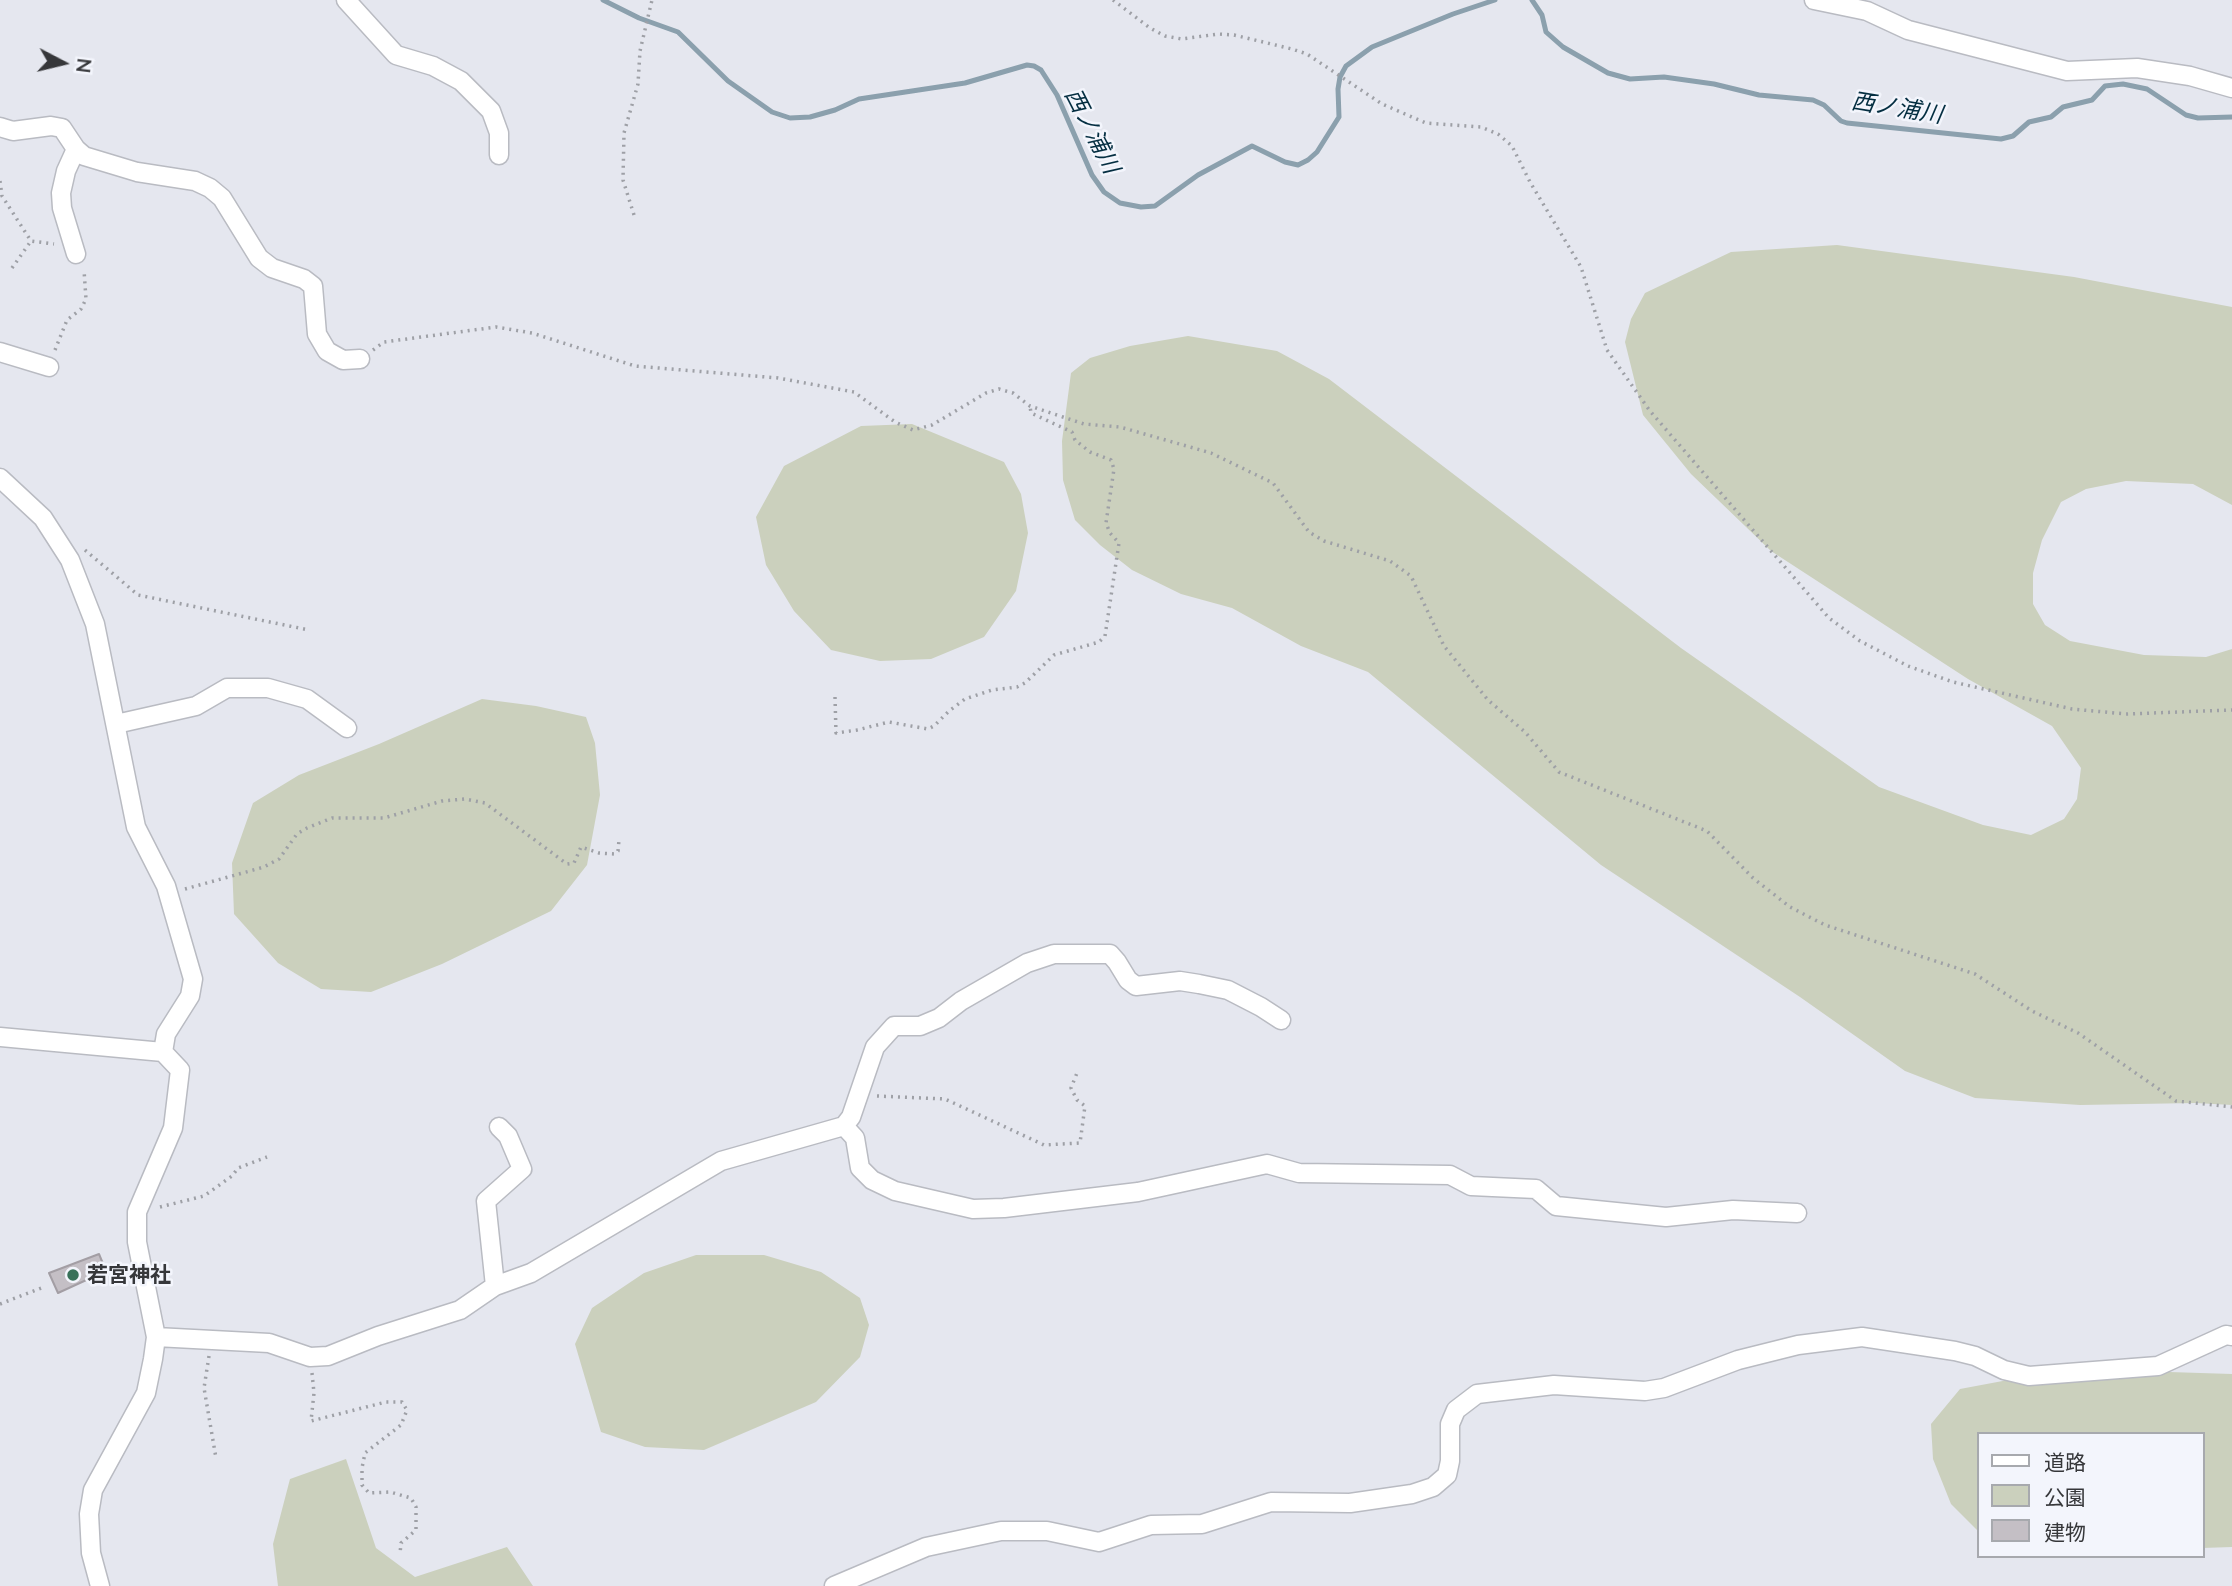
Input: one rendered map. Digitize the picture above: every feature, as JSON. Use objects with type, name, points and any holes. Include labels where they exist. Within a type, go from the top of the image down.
[{"type":"street","points":[[346,0],[396,55],[433,66],[461,81],[491,111],[499,133],[499,155]]},
{"type":"street","points":[[1814,0],[1867,10],[1908,30],[2067,71],[2137,68],[2190,76],[2232,88]]},
{"type":"street","points":[[0,127],[13,131],[51,126],[62,128],[84,156],[137,172],[185,179],[210,188],[222,198],[259,258],[272,268],[304,279],[313,286],[317,334],[327,351],[343,360],[360,359]]},
{"type":"street","points":[[76,149],[66,171],[61,193],[62,208],[76,254]]},
{"type":"street","points":[[0,352],[49,367]]},
{"type":"street","points":[[0,478],[43,518],[69,560],[95,624],[136,827],[166,886],[192,979],[190,996],[166,1034],[163,1052]]},
{"type":"street","points":[[116,724],[196,706],[227,688],[268,688],[307,699],[347,728]]},
{"type":"street","points":[[156,1337],[269,1343],[310,1357],[328,1356],[378,1336],[460,1310],[495,1286],[531,1273],[721,1161],[844,1126],[851,1117],[875,1047],[894,1026],[920,1026],[939,1018],[1027,963],[1054,954],[1110,954],[1128,980],[1136,986],[1180,981],[1228,990],[1281,1020]]},
{"type":"street","points":[[0,1037],[163,1052],[180,1070],[173,1128],[137,1212],[136,1242],[156,1337],[146,1393],[93,1490],[89,1514],[91,1553],[100,1586]]},
{"type":"street","points":[[844,1126],[855,1138],[860,1168],[872,1180],[895,1191],[972,1209],[1004,1208],[1138,1192],[1267,1164],[1298,1173],[1450,1175],[1471,1186],[1536,1189],[1556,1206],[1666,1217],[1733,1210],[1797,1213]]},
{"type":"street","points":[[495,1286],[486,1201],[522,1169],[508,1136],[499,1127]]},
{"type":"street","points":[[834,1586],[926,1546],[1002,1531],[1047,1531],[1099,1542],[1151,1525],[1202,1524],[1271,1502],[1350,1503],[1412,1494],[1433,1487],[1447,1475],[1450,1461],[1450,1424],[1456,1409],[1478,1394],[1554,1385],[1619,1390],[1664,1388],[1738,1360],[1786,1348],[1862,1337],[1955,1351],[1975,1356],[2004,1370],[2029,1376],[2158,1366],[2226,1335],[2232,1336]]},
{"type":"path","points":[[634,215],[623,180],[624,133],[638,84],[640,51],[652,0]]},
{"type":"path","points":[[1113,0],[1165,36],[1182,39],[1218,34],[1234,35],[1307,54],[1382,104],[1426,123],[1481,127],[1498,134],[1512,146],[1581,268],[1607,350],[1628,380],[1650,411],[1829,618],[1860,641],[1908,666],[1953,682],[2072,709],[2126,714],[2232,710]]},
{"type":"path","points":[[0,181],[2,196],[31,241]]},
{"type":"path","points":[[31,241],[59,244],[76,254],[85,273],[86,299],[81,309],[67,320],[49,367]]},
{"type":"path","points":[[12,268],[31,241]]},
{"type":"path","points":[[360,359],[384,342],[496,327],[532,332],[635,366],[778,378],[854,392],[895,422],[912,430],[932,425],[986,393],[999,389],[1013,393],[1030,406],[1084,424],[1120,427],[1211,453],[1272,483],[1309,532],[1324,541],[1390,561],[1411,576],[1444,646],[1488,701],[1525,732],[1559,772],[1707,831],[1753,878],[1790,907],[1825,925],[1975,974],[2032,1011],[2078,1033],[2176,1101],[2232,1107]]},
{"type":"path","points":[[835,697],[836,733],[889,722],[928,729],[965,699],[992,690],[1017,687],[1025,683],[1054,655],[1099,642],[1105,636],[1119,544],[1106,523],[1114,469],[1111,460],[1090,452],[1075,440],[1072,432],[1031,413],[1030,406]]},
{"type":"path","points":[[59,543],[84,549],[138,595],[309,630]]},
{"type":"path","points":[[173,910],[177,906],[180,892],[264,867],[279,859],[296,834],[332,818],[384,818],[442,801],[465,799],[485,803],[567,864],[574,863],[581,847],[599,853],[614,854],[618,851],[619,840]]},
{"type":"path","points":[[858,1096],[945,1099],[1044,1145],[1080,1143],[1085,1106],[1077,1100],[1070,1088],[1077,1073]]},
{"type":"path","points":[[137,1212],[204,1196],[232,1176],[238,1168],[267,1157]]},
{"type":"path","points":[[0,1304],[44,1287]]},
{"type":"path","points":[[211,1340],[204,1388],[216,1458]]},
{"type":"path","points":[[310,1357],[314,1393],[311,1421],[386,1402],[402,1402],[407,1410],[401,1424],[365,1453],[362,1468],[362,1485],[369,1493],[390,1492],[411,1498],[416,1507],[416,1530],[401,1543],[400,1554]]},
{"type":"green space","points":[[1837,245],[2074,277],[2232,307],[2232,505],[2193,484],[2126,481],[2086,489],[2061,502],[2042,540],[2033,573],[2033,604],[2045,625],[2070,641],[2144,655],[2206,657],[2232,649],[2232,1105],[2080,1105],[1975,1098],[1905,1071],[1800,997],[1601,865],[1368,672],[1301,646],[1232,608],[1181,594],[1132,570],[1100,545],[1075,520],[1063,480],[1062,441],[1071,373],[1090,358],[1130,346],[1188,336],[1277,351],[1329,379],[1681,648],[1879,787],[1983,825],[2031,835],[2064,819],[2077,799],[2081,768],[2052,726],[1968,679],[1771,551],[1691,474],[1643,415],[1625,342],[1631,319],[1645,293],[1731,252]]},
{"type":"green space","points":[[912,424],[1004,462],[1021,494],[1028,533],[1016,591],[984,637],[931,659],[880,661],[831,650],[794,611],[766,565],[756,517],[784,466],[861,426]]},
{"type":"green space","points":[[482,699],[536,706],[586,717],[595,743],[600,795],[587,865],[551,911],[442,964],[371,992],[321,989],[278,963],[234,914],[232,863],[253,803],[299,775]]},
{"type":"green space","points":[[696,1255],[764,1255],[821,1272],[860,1298],[869,1325],[860,1357],[816,1402],[704,1450],[645,1447],[601,1432],[575,1344],[592,1308],[644,1273]]},
{"type":"green space","points":[[2106,1370],[2232,1374],[2232,1547],[2204,1548],[2204,1432],[1976,1432],[1976,1529],[1951,1504],[1933,1459],[1931,1424],[1960,1389],[2024,1377]]},
{"type":"green space","points":[[346,1459],[376,1548],[415,1577],[507,1547],[533,1586],[278,1586],[273,1544],[290,1479]]},
{"type":"building","name":"若宮神社","points":[[99,1254],[106,1271],[58,1293],[49,1273]]},
{"type":"waterway","name":"西ノ浦川","points":[[603,0],[639,18],[678,32],[728,81],[772,112],[790,118],[810,117],[859,99],[965,83],[1027,65],[1034,66],[1041,70],[1057,95],[1092,175],[1104,192],[1120,203],[1141,207],[1155,206],[1198,175],[1252,146],[1285,162],[1298,165],[1308,160],[1317,152],[1339,117],[1338,89],[1346,66],[1372,47],[1495,0]]},
{"type":"waterway","name":"西ノ浦川","points":[[1532,0],[1542,15],[1546,32],[1563,47],[1608,73],[1630,79],[1664,77],[1714,84],[1759,95],[1813,100],[1847,123],[2001,139],[2013,136],[2029,122],[2051,117],[2063,107],[2092,100],[2105,86],[2123,84],[2147,89],[2186,115],[2198,118],[2232,117]]},
{"type":"place","name":"若宮神社","points":[[73,1275]]}]
